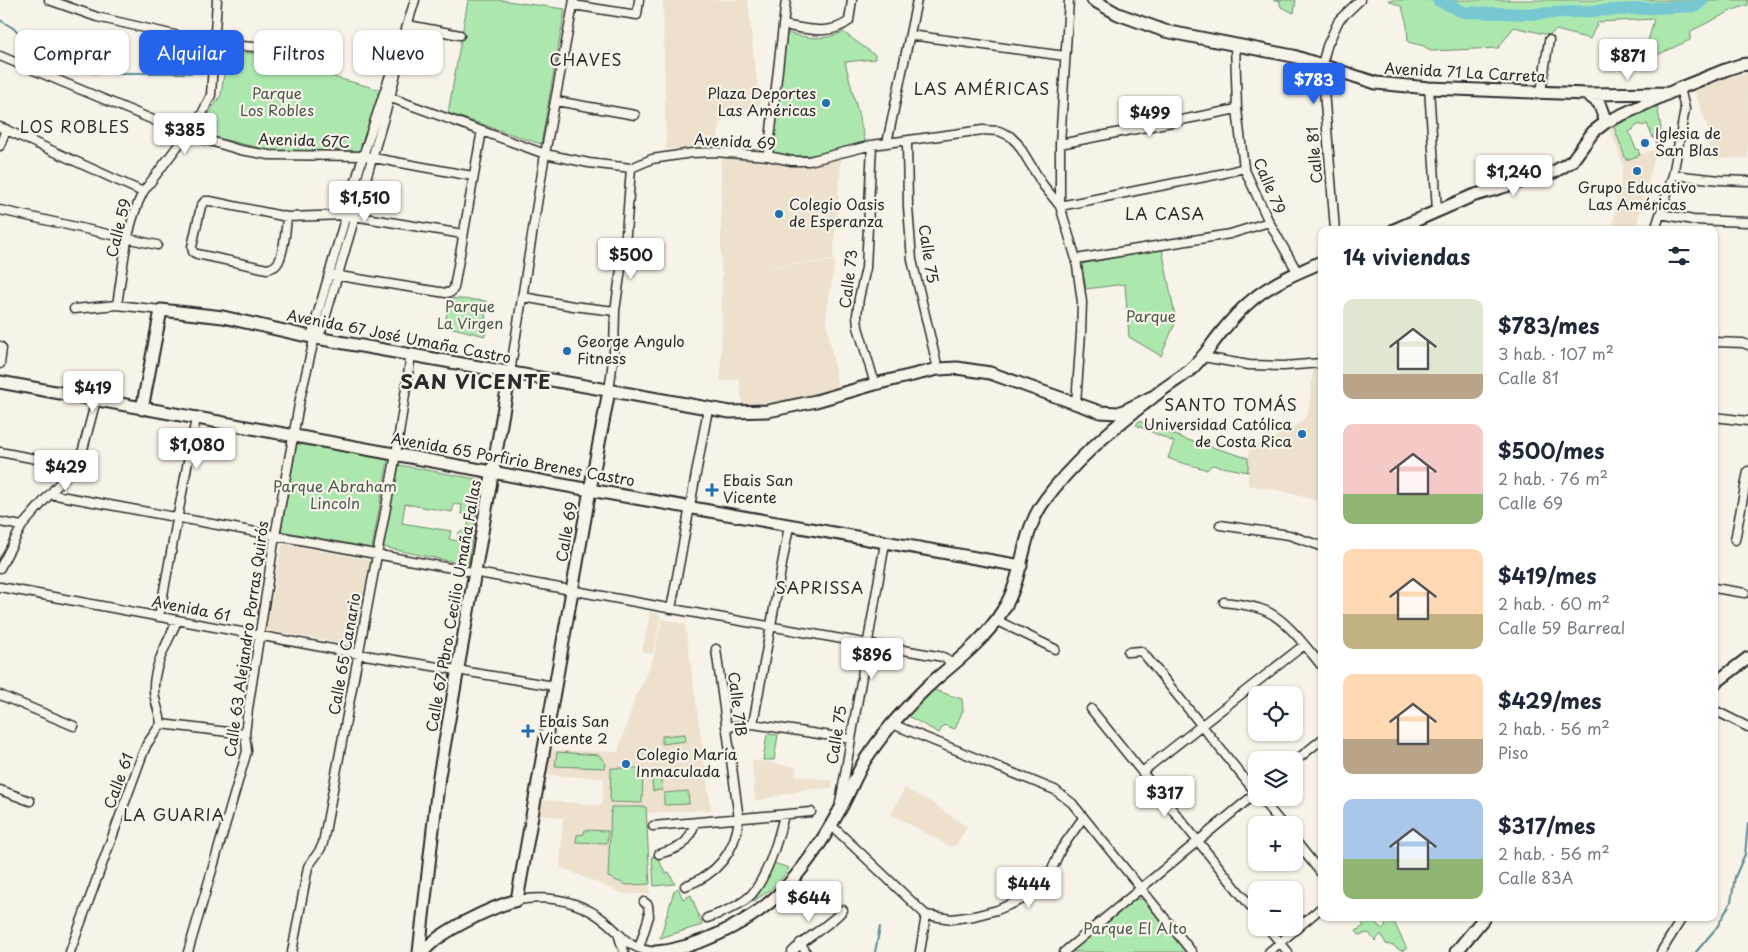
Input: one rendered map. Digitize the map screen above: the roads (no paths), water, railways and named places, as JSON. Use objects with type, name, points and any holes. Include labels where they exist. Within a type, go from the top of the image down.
[{"type":"main road","name":"Avenida 71 La Carreta","points":[[1093,0],[1118,14],[1149,26],[1181,35],[1293,56],[1366,81],[1394,86],[1587,94],[1668,93]]},
{"type":"main road","points":[[1403,226],[1472,196],[1554,172],[1572,161],[1594,132],[1606,122],[1680,88],[1740,65],[1748,64]]},
{"type":"main road","points":[[1587,94],[1599,103],[1606,122]]},
{"type":"main road","points":[[656,952],[675,949],[717,935],[765,905],[783,890],[805,864],[832,825],[865,760],[892,724],[936,679],[989,630],[996,620],[1013,593],[1034,515],[1066,475],[1103,439],[1152,397],[1191,369],[1203,357],[1224,328],[1248,304],[1271,286],[1318,263]]},
{"type":"main road","points":[[142,409],[162,310]]},
{"type":"main road","name":"Avenida 67 José Umaña Castro","points":[[162,310],[223,318],[411,355],[730,412],[768,411],[816,401],[938,369],[957,368],[990,373],[1100,412],[1118,413],[1152,397]]},
{"type":"main road","name":"Calle 67 Pbro. Cecilio Umaña Fallas","points":[[419,952],[439,776],[510,373]]},
{"type":"main road","name":"Avenida 65 Porfirio Brenes Castro","points":[[0,382],[789,526],[1021,566]]},
{"type":"main road","name":"Calle 69","points":[[517,900],[554,686],[610,391]]},
{"type":"main road","points":[[1100,412],[1108,422],[1109,428],[1103,439]]},
{"type":"main road","points":[[1718,681],[1748,658]]},
{"type":"main road","points":[[423,952],[437,939],[477,915],[499,905],[517,900]]},
{"type":"main road","points":[[1456,952],[1482,921]]},
{"type":"main road","points":[[422,929],[427,940],[437,939]]},
{"type":"street","points":[[49,0],[97,17],[153,30]]},
{"type":"street","name":"Calle 59","points":[[215,30],[217,0]]},
{"type":"street","points":[[414,0],[408,25],[460,35]]},
{"type":"street","points":[[573,3],[636,16],[639,0]]},
{"type":"street","points":[[768,156],[786,0]]},
{"type":"street","points":[[784,25],[808,30],[826,31],[841,28],[849,21],[852,0]]},
{"type":"street","points":[[888,143],[917,0]]},
{"type":"street","points":[[1069,0],[1060,144],[1060,206],[1076,259],[1082,310],[1076,404]]},
{"type":"street","name":"Calle 81","points":[[1335,226],[1322,66],[1339,20],[1360,0]]},
{"type":"street","name":"Calle 67 Pbro. Cecilio Umaña Fallas","points":[[510,373],[545,154],[573,3]]},
{"type":"street","name":"Calle 63 Alejandro Porras Quirós","points":[[188,952],[247,751],[245,734],[248,709],[275,536],[293,436],[314,337],[322,330],[334,275],[367,157],[408,25]]},
{"type":"street","points":[[910,35],[1065,56]]},
{"type":"street","points":[[1541,92],[1549,40]]},
{"type":"street","name":"Calle 79","points":[[1235,44],[1237,109],[1244,168],[1269,222],[1298,273]]},
{"type":"street","name":"Avenida 67C","points":[[0,56],[187,134],[240,150],[269,155],[367,157],[472,176]]},
{"type":"street","name":"Calle 59","points":[[117,305],[127,239],[136,206],[144,192],[202,114],[211,95],[212,75]]},
{"type":"street","points":[[1429,88],[1437,211]]},
{"type":"street","points":[[1656,226],[1673,175],[1685,109],[1680,88]]},
{"type":"street","name":"Avenida 69","points":[[387,96],[545,154],[589,163],[631,168],[652,159],[692,153],[715,152],[809,161],[888,143],[983,130],[999,131],[1010,136],[1018,144],[1060,206]]},
{"type":"street","points":[[556,101],[635,115]]},
{"type":"street","points":[[1060,144],[1237,109]]},
{"type":"street","points":[[0,146],[3,128],[144,192]]},
{"type":"street","points":[[334,275],[446,293],[451,292],[454,288],[472,176],[482,130]]},
{"type":"street","name":"Calle 75","points":[[907,140],[908,207],[912,260],[938,369]]},
{"type":"street","name":"Calle 73","points":[[872,146],[866,268],[857,315],[858,327],[875,384]]},
{"type":"street","name":"Calle 69","points":[[610,391],[614,352],[615,311],[626,234],[631,168]]},
{"type":"street","points":[[1060,206],[1244,168]]},
{"type":"street","points":[[1673,175],[1748,181]]},
{"type":"street","points":[[288,217],[281,256],[273,268],[266,269],[193,252],[192,247],[201,206],[205,201],[288,217],[351,216],[463,234]]},
{"type":"street","points":[[0,210],[158,245]]},
{"type":"street","points":[[1661,214],[1693,220],[1748,222]]},
{"type":"street","points":[[1076,259],[1230,234],[1269,222]]},
{"type":"street","points":[[523,297],[615,311]]},
{"type":"street","name":"Avenida 67 José Umaña Castro","points":[[74,309],[117,305],[162,310]]},
{"type":"street","points":[[1718,342],[1743,343],[1748,345]]},
{"type":"street","points":[[0,346],[2,348],[2,355],[0,364]]},
{"type":"street","name":"Calle 65 Canario","points":[[292,952],[308,867],[321,852],[323,843],[396,454],[411,355]]},
{"type":"street","points":[[1203,357],[1258,365],[1284,366],[1318,363]]},
{"type":"street","points":[[0,568],[22,526],[82,453],[96,400]]},
{"type":"street","points":[[671,609],[708,409]]},
{"type":"street","points":[[1718,417],[1748,421]]},
{"type":"street","points":[[159,617],[196,418]]},
{"type":"street","points":[[0,452],[73,466]]},
{"type":"street","points":[[1735,540],[1748,471]]},
{"type":"street","points":[[50,494],[671,609],[943,657],[953,665]]},
{"type":"street","points":[[0,522],[22,526]]},
{"type":"street","points":[[753,724],[789,526]]},
{"type":"street","points":[[1220,526],[1289,535],[1318,545]]},
{"type":"street","name":"Calle 75","points":[[839,813],[885,543]]},
{"type":"street","name":"Avenida 61","points":[[0,587],[358,654],[554,686]]},
{"type":"street","points":[[1718,589],[1745,593]]},
{"type":"street","points":[[1224,602],[1264,610],[1282,622],[1318,661]]},
{"type":"street","points":[[996,620],[1055,649]]},
{"type":"street","points":[[177,621],[157,665],[154,680],[154,692],[161,724],[245,734]]},
{"type":"street","points":[[1142,772],[1304,645]]},
{"type":"street","name":"Calle 71B","points":[[685,886],[706,877],[723,862],[734,842],[738,820],[716,649]]},
{"type":"street","points":[[1128,652],[1144,654],[1248,783]]},
{"type":"street","points":[[0,695],[74,726]]},
{"type":"street","points":[[1091,709],[1248,903]]},
{"type":"street","points":[[1718,712],[1748,727]]},
{"type":"street","name":"Calle 61","points":[[70,952],[143,754],[147,744],[161,724]]},
{"type":"street","points":[[726,727],[753,724],[851,739]]},
{"type":"street","points":[[892,724],[1055,790],[1072,803],[1139,889],[1192,952]]},
{"type":"street","points":[[1303,755],[1318,742]]},
{"type":"street","points":[[0,790],[30,801]]},
{"type":"street","points":[[1064,952],[1248,800]]},
{"type":"street","points":[[1267,806],[1275,816]]},
{"type":"street","points":[[653,826],[738,820],[811,812]]},
{"type":"street","points":[[707,918],[727,911],[750,896],[766,870],[784,815]]},
{"type":"street","points":[[832,825],[926,915],[952,919],[997,910],[1045,885],[1061,849],[1083,818]]},
{"type":"street","points":[[659,854],[685,845],[690,838],[695,823]]},
{"type":"street","points":[[1303,850],[1318,869]]},
{"type":"street","points":[[517,900],[545,898],[576,904],[599,917],[618,935],[639,948],[656,952]]},
{"type":"street","points":[[639,948],[649,916],[648,905],[644,902]]},
{"type":"street","points":[[792,952],[800,943],[836,919],[843,910]]},
{"type":"street","points":[[1269,952],[1318,911]]},
{"type":"street","points":[[920,952],[926,915]]},
{"type":"street","points":[[1661,952],[1680,921]]},
{"type":"street","points":[[618,935],[624,952]]},
{"type":"street","points":[[1274,936],[1288,952]]},
{"type":"street","points":[[800,943],[806,952]]},
{"type":"waterway","points":[[1438,0],[1463,12],[1531,14],[1696,6],[1703,0]]},
{"type":"waterway","points":[[0,20],[13,28],[57,65],[93,73],[139,73]]},
{"type":"waterway","points":[[1696,952],[1717,927],[1731,902],[1735,877],[1745,854],[1748,823]]},
{"type":"waterway","points":[[875,952],[880,927]]},
{"type":"place","name":"Plaza Deportes Las Américas","points":[[826,103]]},
{"type":"place","name":"Iglesia de San Blas","points":[[1645,143]]},
{"type":"place","name":"Grupo Educativo Las Américas","points":[[1637,171]]},
{"type":"place","name":"Colegio Oasis de Esperanza","points":[[779,214]]},
{"type":"place","name":"George Angulo Fitness","points":[[567,351]]},
{"type":"place","name":"Universidad Católica de Costa Rica","points":[[1302,434]]},
{"type":"place","name":"Ebais San Vicente","points":[[712,490]]},
{"type":"place","name":"Ebais San Vicente 2","points":[[528,731]]},
{"type":"place","name":"Colegio María Inmaculada","points":[[626,764]]},
{"type":"district","name":"CHAVES","points":[[586,60]]},
{"type":"district","name":"LAS AMÉRICAS","points":[[982,89]]},
{"type":"district","name":"LOS ROBLES","points":[[75,127]]},
{"type":"district","name":"LA CASA","points":[[1165,214]]},
{"type":"district","name":"SAN VICENTE","points":[[476,382]]},
{"type":"district","name":"SANTO TOMÁS","points":[[1231,405]]},
{"type":"district","name":"SAPRISSA","points":[[820,588]]},
{"type":"district","name":"LA GUARIA","points":[[174,815]]},
{"type":"park label","name":"Parque Los Robles","points":[[277,102]]},
{"type":"park label","name":"Parque La Virgen","points":[[470,316]]},
{"type":"park label","name":"Parque","points":[[1151,317]]},
{"type":"park label","name":"Parque Abraham Lincoln","points":[[335,496]]},
{"type":"park label","name":"Parque El Alto","points":[[1135,929]]}]
